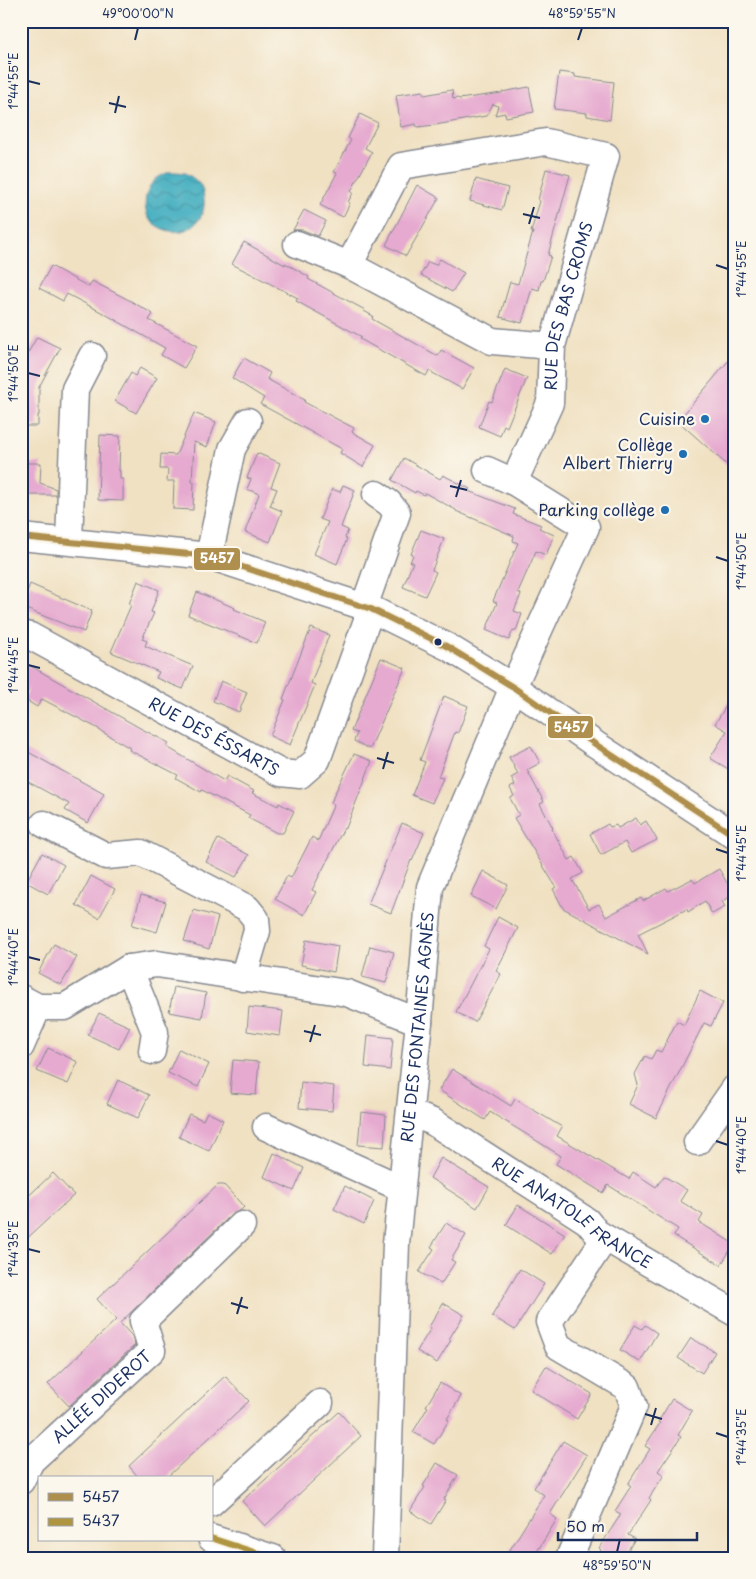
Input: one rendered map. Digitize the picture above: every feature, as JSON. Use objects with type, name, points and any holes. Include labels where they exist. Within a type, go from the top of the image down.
[{"type":"street","name":"RUE DES BAS CROMS","points":[[349,265],[401,166],[546,142],[606,156],[552,346],[550,403],[514,482]]},
{"type":"street","points":[[297,244],[349,265],[492,341],[552,346]]},
{"type":"street","points":[[69,541],[75,389],[92,356]]},
{"type":"street","points":[[210,556],[232,449],[248,421]]},
{"type":"street","points":[[487,470],[514,482]]},
{"type":"street","name":"RUE DES FONTAINES AGNÈS","points":[[384,1558],[396,1243],[419,1022],[430,887],[513,687],[586,527],[514,482]]},
{"type":"street","name":"RUE DES ÉSSARTS","points":[[21,634],[30,636],[281,774],[300,775],[317,760],[368,608],[397,513],[376,494]]},
{"type":"street","points":[[21,537],[210,556],[368,608],[448,647],[513,687],[595,744],[735,836]]},
{"type":"street","points":[[44,824],[106,856],[141,854],[247,908],[256,919],[256,931],[243,978]]},
{"type":"street","points":[[21,1046],[30,1002],[65,1007],[130,968],[157,964],[347,993],[419,1022]]},
{"type":"street","points":[[130,968],[155,1032],[152,1051]]},
{"type":"street","points":[[698,1142],[735,1088]]},
{"type":"street","name":"RUE ANATOLE FRANCE","points":[[410,1113],[433,1122],[587,1221],[597,1233],[735,1313]]},
{"type":"street","points":[[266,1127],[401,1188]]},
{"type":"street","name":"ALLÉE DIDEROT","points":[[21,1481],[31,1461],[152,1350],[142,1321],[242,1225]]},
{"type":"street","points":[[569,1558],[634,1406],[627,1387],[558,1346],[549,1322],[605,1238]]},
{"type":"street","points":[[212,1502],[320,1403]]},
{"type":"street","points":[[21,1481],[38,1491]]},
{"type":"street","points":[[212,1538],[273,1558]]},
{"type":"water","points":[[169,172],[187,174],[199,183],[203,192],[204,206],[200,218],[190,228],[183,231],[170,231],[157,226],[151,221],[146,211],[145,205],[149,188],[156,179]]},
{"type":"building","points":[[559,72],[575,74],[575,77],[614,82],[610,120],[587,116],[587,113],[554,109]]},
{"type":"building","points":[[529,87],[534,112],[506,117],[505,113],[495,115],[498,106],[493,104],[486,116],[435,125],[417,127],[416,124],[401,127],[396,95],[423,91],[424,95],[452,90],[453,99],[459,99]]},
{"type":"building","points":[[360,114],[378,123],[365,148],[372,152],[351,191],[353,193],[348,202],[350,203],[343,217],[320,205],[337,173],[334,172],[351,140],[348,138]]},
{"type":"building","points":[[546,169],[570,175],[548,255],[551,256],[543,281],[541,281],[539,290],[532,288],[522,323],[500,317],[510,282],[518,284],[533,232],[531,232],[540,201],[538,200]]},
{"type":"building","points":[[476,179],[508,188],[502,210],[470,201]]},
{"type":"building","points":[[417,185],[439,198],[406,256],[386,245]]},
{"type":"building","points":[[304,210],[326,221],[318,236],[303,230],[293,230]]},
{"type":"building","points":[[244,242],[309,277],[308,279],[365,310],[373,316],[372,319],[438,356],[441,350],[474,368],[462,389],[429,371],[426,376],[360,339],[362,337],[296,301],[298,298],[232,264]]},
{"type":"building","points":[[440,259],[464,273],[452,292],[421,275],[428,262],[436,265]]},
{"type":"building","points":[[51,266],[89,287],[92,281],[129,300],[153,314],[149,320],[197,346],[184,368],[161,355],[165,348],[105,314],[67,294],[63,301],[39,288]]},
{"type":"building","points":[[37,337],[60,348],[39,387],[38,426],[21,426],[21,365]]},
{"type":"building","points":[[735,353],[735,472],[678,421]]},
{"type":"building","points":[[244,358],[270,373],[267,379],[305,400],[304,402],[354,428],[352,432],[375,445],[363,467],[340,453],[342,449],[260,404],[264,398],[232,378]]},
{"type":"building","points":[[140,368],[157,378],[136,413],[115,401],[131,373],[135,376]]},
{"type":"building","points":[[505,369],[527,378],[507,427],[504,425],[500,436],[479,427],[489,401],[492,402]]},
{"type":"building","points":[[194,413],[216,422],[207,447],[194,442],[193,510],[173,509],[174,481],[167,481],[168,469],[160,469],[161,454],[176,455]]},
{"type":"building","points":[[100,435],[120,436],[119,471],[120,479],[123,479],[123,501],[98,500]]},
{"type":"building","points":[[257,453],[280,463],[271,487],[277,489],[270,506],[282,511],[270,542],[245,532],[259,494],[247,489],[251,479],[247,478]]},
{"type":"building","points":[[404,458],[440,479],[443,475],[470,489],[468,491],[515,509],[513,514],[541,525],[539,528],[554,535],[546,555],[536,551],[518,592],[521,594],[514,611],[522,614],[516,631],[513,630],[509,640],[486,630],[497,603],[493,601],[518,543],[513,541],[514,536],[456,511],[425,493],[424,495],[416,491],[415,493],[392,480]]},
{"type":"building","points":[[21,463],[41,463],[40,483],[56,489],[56,495],[21,495]]},
{"type":"building","points":[[343,485],[355,490],[341,527],[348,530],[345,538],[347,539],[337,564],[314,554],[328,522],[320,519],[332,489],[340,492]]},
{"type":"building","points":[[421,530],[444,539],[432,570],[436,572],[425,596],[403,587],[413,562],[410,562],[413,555],[411,554]]},
{"type":"building","points":[[138,581],[159,590],[151,612],[154,613],[142,639],[147,641],[145,646],[193,666],[183,689],[156,678],[159,672],[111,652],[131,605],[129,604]]},
{"type":"building","points":[[30,584],[92,611],[84,632],[21,607]]},
{"type":"building","points":[[197,592],[265,622],[257,643],[188,615]]},
{"type":"building","points":[[311,628],[329,635],[311,683],[315,685],[290,745],[270,736]]},
{"type":"building","points":[[381,658],[405,668],[370,749],[354,741],[357,733],[351,731]]},
{"type":"building","points":[[21,663],[29,665],[169,743],[167,747],[224,781],[227,776],[254,791],[252,793],[278,806],[279,803],[294,811],[283,833],[277,833],[248,818],[250,815],[202,790],[201,792],[176,778],[178,775],[129,750],[130,748],[99,729],[42,699],[37,707],[24,699],[28,690],[21,686]]},
{"type":"building","points":[[221,681],[247,692],[239,712],[213,701]]},
{"type":"building","points":[[735,691],[735,773],[710,758],[727,731],[715,724]]},
{"type":"building","points":[[444,696],[468,706],[458,733],[455,732],[438,777],[443,778],[432,803],[412,795],[425,762],[420,760]]},
{"type":"building","points":[[531,746],[540,763],[527,770],[544,802],[540,804],[552,829],[569,860],[574,857],[583,873],[572,879],[589,909],[599,904],[606,917],[641,898],[643,901],[666,888],[668,891],[692,879],[695,883],[719,869],[734,895],[722,901],[725,907],[712,914],[705,901],[688,912],[687,909],[638,934],[648,954],[563,908],[553,889],[556,887],[514,818],[519,815],[510,798],[514,796],[510,788],[515,785],[511,778],[518,774],[509,757]]},
{"type":"building","points":[[21,748],[104,794],[88,823],[65,810],[69,804],[21,778]]},
{"type":"building","points":[[354,754],[372,761],[346,828],[344,828],[312,890],[316,892],[304,915],[275,899],[287,876],[291,878],[312,837],[318,841],[334,804],[331,803],[334,795]]},
{"type":"building","points":[[636,818],[640,825],[646,821],[657,840],[631,853],[625,842],[601,855],[590,834],[608,824],[610,827],[616,825],[618,828]]},
{"type":"building","points":[[402,823],[424,833],[411,860],[391,913],[368,904]]},
{"type":"building","points":[[218,839],[249,855],[236,877],[206,862]]},
{"type":"building","points":[[42,853],[64,865],[48,894],[26,882]]},
{"type":"building","points":[[483,871],[508,885],[496,909],[471,896]]},
{"type":"building","points":[[91,876],[115,889],[99,918],[76,905]]},
{"type":"building","points":[[141,895],[166,902],[157,932],[132,925]]},
{"type":"building","points":[[194,910],[218,917],[209,949],[184,941]]},
{"type":"building","points":[[498,917],[518,928],[496,971],[501,974],[475,1022],[456,1012],[489,949],[484,946]]},
{"type":"building","points":[[306,940],[338,946],[334,972],[301,965]]},
{"type":"building","points":[[54,944],[77,957],[61,985],[38,973]]},
{"type":"building","points":[[370,946],[394,952],[386,983],[362,977]]},
{"type":"building","points":[[174,987],[206,993],[202,1018],[169,1012]]},
{"type":"building","points":[[700,991],[723,1003],[711,1026],[704,1023],[656,1118],[629,1104],[638,1085],[635,1074],[645,1056],[651,1059],[656,1050],[661,1052],[677,1021],[684,1025]]},
{"type":"building","points":[[249,1007],[283,1011],[280,1036],[247,1031]]},
{"type":"building","points":[[99,1013],[130,1027],[119,1049],[88,1035]]},
{"type":"building","points":[[368,1035],[393,1038],[390,1070],[365,1067]]},
{"type":"building","points":[[48,1048],[78,1062],[68,1084],[37,1071]]},
{"type":"building","points":[[179,1049],[209,1064],[198,1087],[168,1073]]},
{"type":"building","points":[[233,1060],[259,1062],[256,1095],[230,1093]]},
{"type":"building","points":[[452,1069],[511,1106],[515,1099],[562,1127],[557,1136],[629,1179],[633,1172],[656,1187],[664,1176],[687,1190],[680,1201],[703,1215],[699,1222],[734,1244],[721,1265],[674,1236],[678,1229],[608,1185],[603,1193],[556,1164],[561,1156],[526,1134],[490,1112],[485,1120],[439,1090]]},
{"type":"building","points":[[118,1080],[149,1095],[138,1118],[107,1104]]},
{"type":"building","points":[[301,1082],[334,1086],[332,1111],[299,1108]]},
{"type":"building","points":[[207,1112],[223,1120],[209,1151],[179,1137],[189,1114],[203,1120]]},
{"type":"building","points":[[361,1112],[386,1115],[384,1147],[358,1145]]},
{"type":"building","points":[[274,1153],[304,1168],[294,1191],[264,1177]]},
{"type":"building","points":[[441,1158],[489,1187],[477,1208],[430,1178]]},
{"type":"building","points":[[53,1173],[74,1195],[21,1244],[21,1203]]},
{"type":"building","points":[[218,1185],[224,1185],[244,1207],[232,1214],[120,1323],[132,1336],[135,1345],[69,1406],[48,1384],[116,1320],[97,1299]]},
{"type":"building","points":[[345,1186],[374,1201],[364,1224],[334,1209]]},
{"type":"building","points":[[518,1205],[565,1234],[552,1254],[506,1225]]},
{"type":"building","points":[[446,1223],[466,1235],[451,1260],[455,1262],[441,1284],[419,1272],[434,1249],[431,1247]]},
{"type":"building","points":[[520,1269],[544,1284],[515,1330],[492,1316]]},
{"type":"building","points":[[443,1303],[464,1315],[437,1363],[417,1351]]},
{"type":"building","points":[[635,1325],[642,1329],[645,1325],[657,1333],[640,1362],[620,1350]]},
{"type":"building","points":[[691,1338],[715,1352],[702,1373],[678,1358]]},
{"type":"building","points":[[546,1366],[592,1394],[577,1419],[531,1390]]},
{"type":"building","points":[[225,1376],[249,1401],[168,1476],[137,1476],[129,1466]]},
{"type":"building","points":[[440,1383],[461,1396],[434,1444],[413,1432]]},
{"type":"building","points":[[672,1399],[692,1411],[678,1435],[681,1437],[658,1471],[664,1475],[649,1498],[651,1500],[628,1535],[635,1539],[623,1558],[596,1558],[601,1550],[599,1548],[621,1514],[615,1511],[631,1486],[628,1484],[650,1449],[645,1446],[660,1423],[658,1422]]},
{"type":"building","points":[[339,1412],[361,1436],[265,1526],[242,1501]]},
{"type":"building","points":[[563,1441],[587,1455],[550,1514],[557,1519],[533,1558],[505,1558],[544,1495],[534,1488]]},
{"type":"building","points":[[437,1463],[458,1475],[444,1499],[446,1500],[431,1524],[410,1511]]},
{"type":"transit line","name":"5457","points":[[21,537],[209,556],[371,609],[448,647],[513,687],[595,744],[735,836]]},
{"type":"transit line","name":"5437","points":[[212,1538],[272,1558]]},
{"type":"place","name":"Cuisine","points":[[705,419]]},
{"type":"place","name":"Collège Albert Thierry","points":[[683,454]]},
{"type":"place","name":"Parking collège","points":[[665,510]]}]
